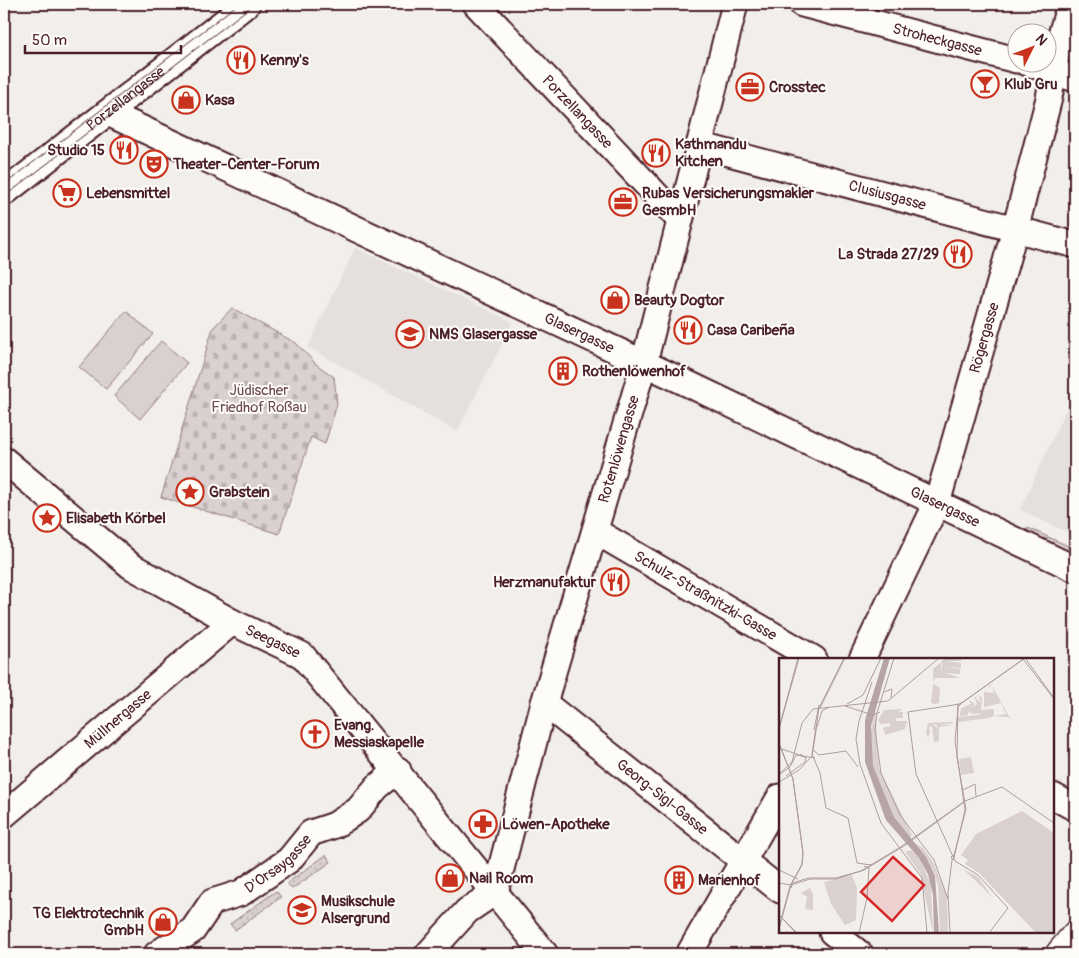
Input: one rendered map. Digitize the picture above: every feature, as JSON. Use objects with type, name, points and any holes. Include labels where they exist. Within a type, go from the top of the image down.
[{"type":"main road","points":[[1060,954],[1075,936]]},
{"type":"street","name":"Porzellangasse","points":[[4,193],[247,4]]},
{"type":"street","name":"Porzellangasse","points":[[476,4],[679,219]]},
{"type":"street","name":"Rotenlöwengasse","points":[[495,892],[544,703],[644,363],[735,4]]},
{"type":"street","name":"Stroheckgasse","points":[[802,4],[1006,57]]},
{"type":"street","name":"Rögergasse","points":[[862,658],[937,503],[1015,230],[1050,98],[1065,75],[1058,45],[1070,4]]},
{"type":"street","name":"Glasergasse","points":[[108,113],[644,363],[1075,568]]},
{"type":"street","name":"Clusiusgasse","points":[[699,145],[1075,245]]},
{"type":"street","name":"Seegasse","points":[[4,460],[131,566],[232,622],[302,655],[398,770],[545,954]]},
{"type":"street","name":"Schulz-Straßnitzki-Gasse","points":[[595,531],[812,658]]},
{"type":"street","name":"Müllnergasse","points":[[4,815],[232,622]]},
{"type":"street","name":"Georg-Sigl-Gasse","points":[[544,703],[779,889]]},
{"type":"street","name":"D'Orsaygasse","points":[[157,954],[193,930],[212,902],[242,892],[289,860],[310,833],[335,825],[358,810],[377,787],[398,770]]},
{"type":"street","points":[[1054,797],[1075,808]]},
{"type":"street","points":[[689,954],[779,799]]},
{"type":"street","points":[[428,954],[467,911],[495,892]]},
{"type":"street","points":[[833,933],[860,954]]},
{"type":"shaded area","name":"NMS Glasergasse","points":[[355,248],[513,322],[457,432],[308,347]]},
{"type":"shaded area","points":[[1075,389],[1075,536],[1020,510]]},
{"type":"green space","name":"Jüdischer Friedhof Roßau","points":[[232,308],[296,343],[316,364],[334,377],[337,404],[325,444],[311,437],[279,534],[161,497],[213,328]]},
{"type":"green space","points":[[126,311],[153,334],[106,389],[79,367]]},
{"type":"green space","points":[[161,341],[187,363],[140,419],[114,396]]},
{"type":"green space","points":[[1028,528],[1075,549],[1075,560],[1025,532]]},
{"type":"green space","points":[[326,855],[331,862],[292,889],[287,883]]},
{"type":"green space","points":[[276,891],[281,897],[235,930],[230,924]]},
{"type":"tram line","points":[[4,185],[238,4]]},
{"type":"tram line","points":[[4,197],[254,4]]},
{"type":"place","name":"Kenny's","points":[[241,60]]},
{"type":"place","name":"Klub Gru","points":[[985,84]]},
{"type":"place","name":"Crosstec","points":[[750,87]]},
{"type":"place","name":"Kasa","points":[[186,100]]},
{"type":"place","name":"Studio 15","points":[[124,150]]},
{"type":"place","name":"Kathmandu Kitchen","points":[[656,153]]},
{"type":"place","name":"Theater-Center-Forum","points":[[154,164]]},
{"type":"place","name":"Lebensmittel","points":[[67,193]]},
{"type":"place","name":"Rubas Versicherungsmakler GesmbH","points":[[623,202]]},
{"type":"place","name":"La Strada 27/29","points":[[958,254]]},
{"type":"place","name":"Beauty Dogtor","points":[[615,300]]},
{"type":"place","name":"Casa Caribeña","points":[[688,330]]},
{"type":"place","name":"NMS Glasergasse","points":[[410,334]]},
{"type":"place","name":"Rothenlöwenhof","points":[[563,371]]},
{"type":"place","name":"Grabstein","points":[[190,492]]},
{"type":"place","name":"Elisabeth Körbel","points":[[47,518]]},
{"type":"place","name":"Herzmanufaktur","points":[[615,582]]},
{"type":"place","name":"Evang. Messiaskapelle","points":[[315,734]]},
{"type":"place","name":"Löwen-Apotheke","points":[[483,824]]},
{"type":"place","name":"Nail Room","points":[[450,878]]},
{"type":"place","name":"Marienhof","points":[[679,880]]},
{"type":"place","name":"Musikschule Alsergrund","points":[[302,910]]},
{"type":"place","name":"TG Elektrotechnik GmbH","points":[[163,922]]}]
